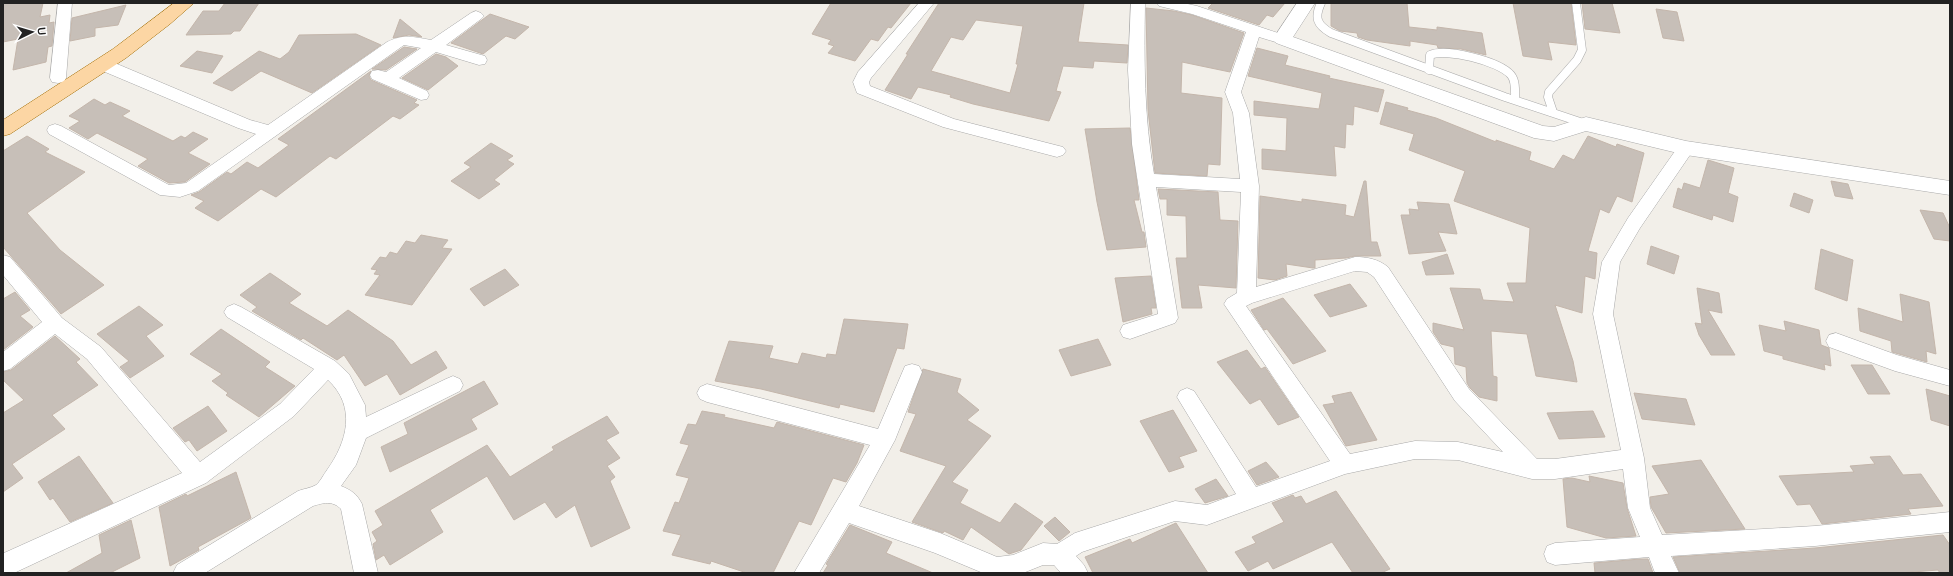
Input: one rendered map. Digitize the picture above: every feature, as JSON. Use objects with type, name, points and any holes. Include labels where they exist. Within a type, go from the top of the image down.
[{"type":"main road","points":[[3,113],[100,51],[166,3]]},
{"type":"main road","points":[[3,129],[104,65],[166,20],[185,3]]},
{"type":"street","points":[[58,78],[65,3]]},
{"type":"street","points":[[927,3],[864,76],[861,82],[863,89],[949,123],[1057,151]]},
{"type":"street","points":[[1130,331],[1168,318],[1140,144],[1136,70],[1138,3]]},
{"type":"street","points":[[1164,3],[1201,7],[1254,30],[1541,133],[1554,134],[1586,124],[1686,148],[1950,188]]},
{"type":"street","points":[[1282,39],[1306,3]]},
{"type":"street","points":[[387,79],[476,16]]},
{"type":"street","points":[[1246,297],[1250,186],[1242,119],[1233,92],[1254,30]]},
{"type":"street","points":[[54,130],[166,191],[180,191],[192,187],[362,68],[392,45],[400,41],[408,40],[434,46],[478,60]]},
{"type":"street","points":[[104,65],[244,124],[270,132]]},
{"type":"street","points":[[362,68],[421,95]]},
{"type":"street","points":[[1667,573],[1639,508],[1632,458],[1603,314],[1611,262],[1634,223],[1686,148]]},
{"type":"street","points":[[1146,180],[1250,186]]},
{"type":"street","points":[[3,262],[55,324],[94,353],[198,476]]},
{"type":"street","points":[[1345,465],[1234,304],[1246,297],[1355,264],[1365,264],[1375,266],[1381,272],[1462,395],[1532,469]]},
{"type":"street","points":[[234,312],[328,367],[342,380],[355,405],[357,432],[348,458],[324,492]]},
{"type":"street","points":[[3,363],[55,324]]},
{"type":"street","points":[[1836,341],[1895,363],[1950,378]]},
{"type":"street","points":[[3,567],[12,561],[198,476],[287,410],[328,367]]},
{"type":"street","points":[[806,573],[845,511],[884,440],[902,400],[912,372]]},
{"type":"street","points":[[357,432],[453,385]]},
{"type":"street","points":[[707,393],[884,440]]},
{"type":"street","points":[[1187,397],[1251,499]]},
{"type":"street","points":[[845,511],[940,544],[997,568],[1013,566],[1043,554],[1060,554],[1075,544],[1175,511],[1207,515],[1345,465],[1415,450],[1458,451],[1532,469],[1555,469],[1632,458]]},
{"type":"street","points":[[185,573],[306,498],[324,492],[343,495],[351,504],[366,573]]},
{"type":"street","points":[[1555,554],[1815,536],[1950,522]]},
{"type":"street","points":[[1060,554],[1076,573]]},
{"type":"lane","points":[[1322,3],[1315,14],[1315,18],[1324,30],[1429,70],[1586,124]]},
{"type":"lane","points":[[1553,112],[1548,97],[1549,92],[1577,60],[1582,50],[1576,3]]},
{"type":"lane","points":[[1429,70],[1430,55],[1435,53],[1493,63],[1504,68],[1512,76],[1515,100]]},
{"type":"building","points":[[3,3],[43,3],[40,17],[50,15],[49,23],[54,22],[52,46],[48,47],[46,62],[13,70],[18,39],[3,42]]},
{"type":"building","points":[[225,3],[259,3],[240,31],[234,31],[231,34],[186,35],[203,11],[219,11]]},
{"type":"building","points":[[831,3],[911,3],[891,28],[888,27],[878,41],[871,39],[855,61],[828,53],[834,46],[828,44],[831,40],[812,34]]},
{"type":"building","points":[[939,3],[1084,3],[1078,42],[1128,45],[1127,63],[1094,61],[1093,68],[1063,66],[1056,91],[1061,92],[1049,121],[973,104],[950,97],[951,95],[918,87],[911,99],[885,90],[908,54],[906,54]],"holes":[[[976,20],[1023,26],[1016,64],[1018,64],[1010,93],[931,71],[951,37],[963,40]]]},
{"type":"building","points":[[1213,3],[1285,3],[1273,17],[1267,15],[1259,25],[1208,8]]},
{"type":"building","points":[[1331,3],[1407,3],[1409,27],[1437,30],[1437,27],[1482,33],[1486,55],[1461,49],[1438,48],[1437,45],[1410,41],[1410,46],[1367,40],[1358,37],[1357,33],[1340,31],[1331,26]]},
{"type":"building","points":[[1513,3],[1571,3],[1576,45],[1548,42],[1552,60],[1523,56]]},
{"type":"building","points":[[1582,3],[1612,3],[1620,33],[1585,29]]},
{"type":"building","points":[[126,5],[118,25],[95,28],[95,36],[70,41],[72,18]]},
{"type":"building","points":[[1146,8],[1174,11],[1192,15],[1244,33],[1230,72],[1182,62],[1181,93],[1222,98],[1220,165],[1208,164],[1207,176],[1155,173],[1148,110]]},
{"type":"building","points":[[1656,9],[1677,12],[1684,41],[1663,38]]},
{"type":"building","points":[[490,14],[529,27],[515,39],[506,36],[483,54],[451,43]]},
{"type":"building","points":[[400,19],[422,37],[409,35],[393,38]]},
{"type":"building","points":[[356,34],[381,45],[312,93],[261,71],[232,91],[213,83],[259,51],[280,59],[289,52],[299,35]]},
{"type":"building","points":[[404,47],[417,49],[386,70],[372,69]]},
{"type":"building","points":[[1257,48],[1288,56],[1285,65],[1330,76],[1329,78],[1384,90],[1378,112],[1354,106],[1353,125],[1346,124],[1345,148],[1334,146],[1336,176],[1262,169],[1262,149],[1286,151],[1287,118],[1254,115],[1254,101],[1319,109],[1322,93],[1248,76]]},
{"type":"building","points":[[197,51],[223,56],[212,73],[180,66]]},
{"type":"building","points":[[436,54],[446,57],[458,66],[428,90],[402,78]]},
{"type":"building","points":[[371,71],[369,76],[371,80],[417,100],[414,103],[419,105],[400,119],[393,116],[336,159],[330,156],[276,197],[261,189],[218,221],[195,208],[204,201],[191,195],[199,192],[227,172],[231,174],[247,162],[258,168],[289,145],[278,139]]},
{"type":"building","points":[[94,99],[105,105],[110,102],[130,111],[122,116],[173,141],[181,136],[185,138],[193,132],[208,139],[188,153],[210,164],[185,182],[169,183],[138,166],[148,159],[97,133],[88,139],[69,128],[80,121],[69,116]]},
{"type":"building","points":[[1386,102],[1408,108],[1407,110],[1436,118],[1496,142],[1496,140],[1531,152],[1529,160],[1554,169],[1563,155],[1574,160],[1588,136],[1616,147],[1617,144],[1644,153],[1632,202],[1617,196],[1609,213],[1600,209],[1588,251],[1597,253],[1595,279],[1585,276],[1582,313],[1555,305],[1573,361],[1577,382],[1536,376],[1527,334],[1491,331],[1493,376],[1497,377],[1497,401],[1479,397],[1470,388],[1467,383],[1466,367],[1455,364],[1454,347],[1441,344],[1433,332],[1433,323],[1464,330],[1450,288],[1480,289],[1483,300],[1514,302],[1507,283],[1526,283],[1530,228],[1454,201],[1465,171],[1409,150],[1414,134],[1380,124]]},
{"type":"building","points":[[1130,128],[1139,200],[1134,200],[1142,232],[1144,232],[1146,247],[1107,250],[1097,202],[1085,129]]},
{"type":"building","points":[[27,136],[49,149],[45,152],[85,172],[27,213],[60,250],[104,285],[61,314],[3,247],[3,151]]},
{"type":"building","points":[[491,143],[513,156],[507,160],[514,164],[494,180],[500,184],[479,199],[451,181],[471,167],[464,163]]},
{"type":"building","points":[[1708,160],[1734,168],[1728,193],[1738,197],[1733,222],[1713,215],[1712,220],[1673,207],[1678,188],[1682,190],[1684,183],[1700,188]]},
{"type":"building","points":[[1364,181],[1366,181],[1371,242],[1377,242],[1381,256],[1355,256],[1315,260],[1315,268],[1286,264],[1287,276],[1275,280],[1258,278],[1260,196],[1302,202],[1302,199],[1346,205],[1345,215],[1354,217]]},
{"type":"building","points":[[1831,181],[1848,184],[1853,199],[1835,196]]},
{"type":"building","points":[[1158,189],[1218,192],[1220,220],[1238,221],[1236,288],[1198,285],[1202,308],[1182,308],[1176,258],[1187,258],[1186,216],[1167,215],[1167,199],[1160,199]]},
{"type":"building","points":[[1794,193],[1813,200],[1809,213],[1790,206]]},
{"type":"building","points":[[1417,202],[1449,204],[1457,234],[1438,232],[1446,251],[1409,254],[1401,215],[1410,215],[1409,209],[1419,210]]},
{"type":"building","points":[[1920,210],[1943,213],[1950,228],[1950,241],[1934,239]]},
{"type":"building","points":[[421,235],[448,240],[442,248],[452,249],[412,305],[365,295],[380,275],[374,274],[377,270],[371,269],[380,257],[386,258],[390,252],[397,254],[406,241],[415,243]]},
{"type":"building","points":[[1651,246],[1679,256],[1674,274],[1647,264]]},
{"type":"building","points":[[1821,249],[1853,260],[1847,301],[1815,289]]},
{"type":"building","points":[[1447,254],[1454,274],[1426,275],[1422,262]]},
{"type":"building","points":[[505,269],[519,285],[484,306],[470,289]]},
{"type":"building","points":[[270,273],[301,294],[289,303],[327,326],[348,310],[393,341],[411,365],[436,351],[447,368],[400,395],[387,374],[365,386],[344,355],[337,360],[303,338],[301,340],[252,311],[257,307],[240,295]]},
{"type":"building","points":[[1151,276],[1156,308],[1151,308],[1152,314],[1123,322],[1115,278]]},
{"type":"building","points":[[1350,284],[1367,306],[1330,317],[1314,295]]},
{"type":"building","points":[[1697,288],[1719,293],[1722,313],[1708,310],[1735,355],[1711,355],[1699,335],[1695,323],[1702,324]]},
{"type":"building","points":[[15,292],[30,310],[20,316],[33,327],[3,350],[3,299]]},
{"type":"building","points":[[1900,294],[1929,302],[1936,354],[1926,351],[1927,362],[1892,352],[1891,341],[1860,331],[1858,308],[1903,322]]},
{"type":"building","points":[[1283,298],[1326,351],[1293,364],[1267,329],[1264,330],[1251,310]]},
{"type":"building","points":[[139,306],[163,325],[146,336],[164,356],[130,378],[120,367],[129,361],[97,334]]},
{"type":"building","points":[[844,319],[908,324],[904,349],[897,348],[874,412],[840,404],[839,408],[761,389],[715,381],[729,341],[773,346],[769,358],[798,364],[802,353],[826,358],[827,354],[836,355]]},
{"type":"building","points":[[1784,321],[1819,330],[1821,345],[1829,348],[1831,366],[1824,364],[1825,370],[1783,359],[1783,356],[1764,351],[1759,325],[1786,331]]},
{"type":"building","points":[[221,329],[270,362],[265,367],[295,386],[259,417],[226,395],[228,393],[212,381],[222,374],[190,354]]},
{"type":"building","points":[[55,336],[80,359],[76,362],[98,385],[52,415],[65,429],[12,464],[23,478],[3,492],[3,413],[24,400],[3,380],[3,372],[11,370]]},
{"type":"building","points":[[1098,339],[1111,365],[1071,376],[1059,350]]},
{"type":"building","points":[[1247,350],[1261,369],[1265,367],[1299,417],[1278,425],[1260,399],[1250,404],[1217,362]]},
{"type":"building","points":[[1851,365],[1872,365],[1890,394],[1868,394]]},
{"type":"building","points":[[923,369],[961,379],[957,392],[979,410],[967,420],[991,436],[952,482],[968,490],[960,503],[1000,523],[1015,503],[1043,522],[1021,550],[1009,554],[971,527],[963,540],[944,531],[943,533],[912,522],[946,466],[900,451],[916,414],[908,412]]},
{"type":"building","points":[[484,381],[498,404],[471,419],[477,429],[390,472],[381,447],[408,434],[404,423]]},
{"type":"building","points":[[1926,389],[1950,396],[1950,426],[1931,420]]},
{"type":"building","points":[[1351,392],[1377,440],[1346,446],[1323,405],[1335,403],[1332,396]]},
{"type":"building","points":[[1634,393],[1686,399],[1695,425],[1642,419]]},
{"type":"building","points":[[208,406],[227,431],[197,451],[189,440],[185,442],[173,428]]},
{"type":"building","points":[[1173,410],[1197,451],[1179,457],[1184,467],[1169,472],[1140,421]]},
{"type":"building","points":[[702,411],[725,415],[724,417],[774,428],[777,422],[864,445],[857,463],[846,482],[833,478],[811,525],[799,521],[773,573],[747,573],[711,561],[710,564],[672,555],[681,535],[663,531],[675,502],[679,503],[689,478],[676,475],[689,445],[680,443],[688,424],[696,425]]},
{"type":"building","points":[[1593,411],[1605,437],[1559,439],[1547,413]]},
{"type":"building","points":[[607,416],[619,433],[606,440],[620,458],[607,466],[615,477],[610,481],[630,528],[591,547],[575,505],[556,518],[545,502],[514,520],[487,476],[430,510],[443,532],[390,565],[384,555],[376,560],[373,544],[377,541],[372,532],[383,525],[375,511],[487,445],[510,477],[554,450],[552,447]]},
{"type":"building","points":[[79,456],[113,503],[70,522],[53,498],[50,500],[38,482]]},
{"type":"building","points":[[1890,456],[1903,475],[1921,474],[1943,506],[1908,509],[1911,514],[1822,524],[1810,504],[1797,505],[1779,476],[1854,472],[1850,466],[1875,464],[1870,457]]},
{"type":"building","points":[[1701,460],[1745,529],[1666,533],[1651,507],[1650,497],[1669,494],[1652,466]]},
{"type":"building","points":[[1266,462],[1279,477],[1257,485],[1248,471]]},
{"type":"building","points":[[236,472],[251,518],[198,547],[199,550],[170,566],[159,507],[186,494],[187,496]]},
{"type":"building","points":[[1589,476],[1623,483],[1627,508],[1636,536],[1606,538],[1567,527],[1563,479],[1572,478],[1590,482]]},
{"type":"building","points":[[1216,479],[1228,496],[1205,503],[1195,489]]},
{"type":"building","points":[[1336,491],[1390,569],[1381,573],[1353,573],[1332,542],[1273,569],[1268,561],[1248,571],[1235,552],[1256,543],[1252,537],[1284,522],[1272,503],[1293,495],[1295,498],[1301,496],[1306,504]]},
{"type":"building","points":[[1055,517],[1070,532],[1059,541],[1044,526]]},
{"type":"building","points":[[131,520],[140,558],[110,573],[66,573],[102,553],[99,535]]},
{"type":"building","points":[[1176,523],[1208,573],[1093,573],[1085,557],[1130,539],[1132,543]]},
{"type":"building","points":[[850,525],[892,542],[886,553],[933,573],[823,573],[828,565],[826,564]]},
{"type":"building","points":[[1943,535],[1950,545],[1950,573],[1940,573],[1938,570],[1900,573],[1680,573],[1673,557],[1815,548]]},
{"type":"building","points":[[1648,559],[1653,573],[1595,573],[1594,563]]}]
